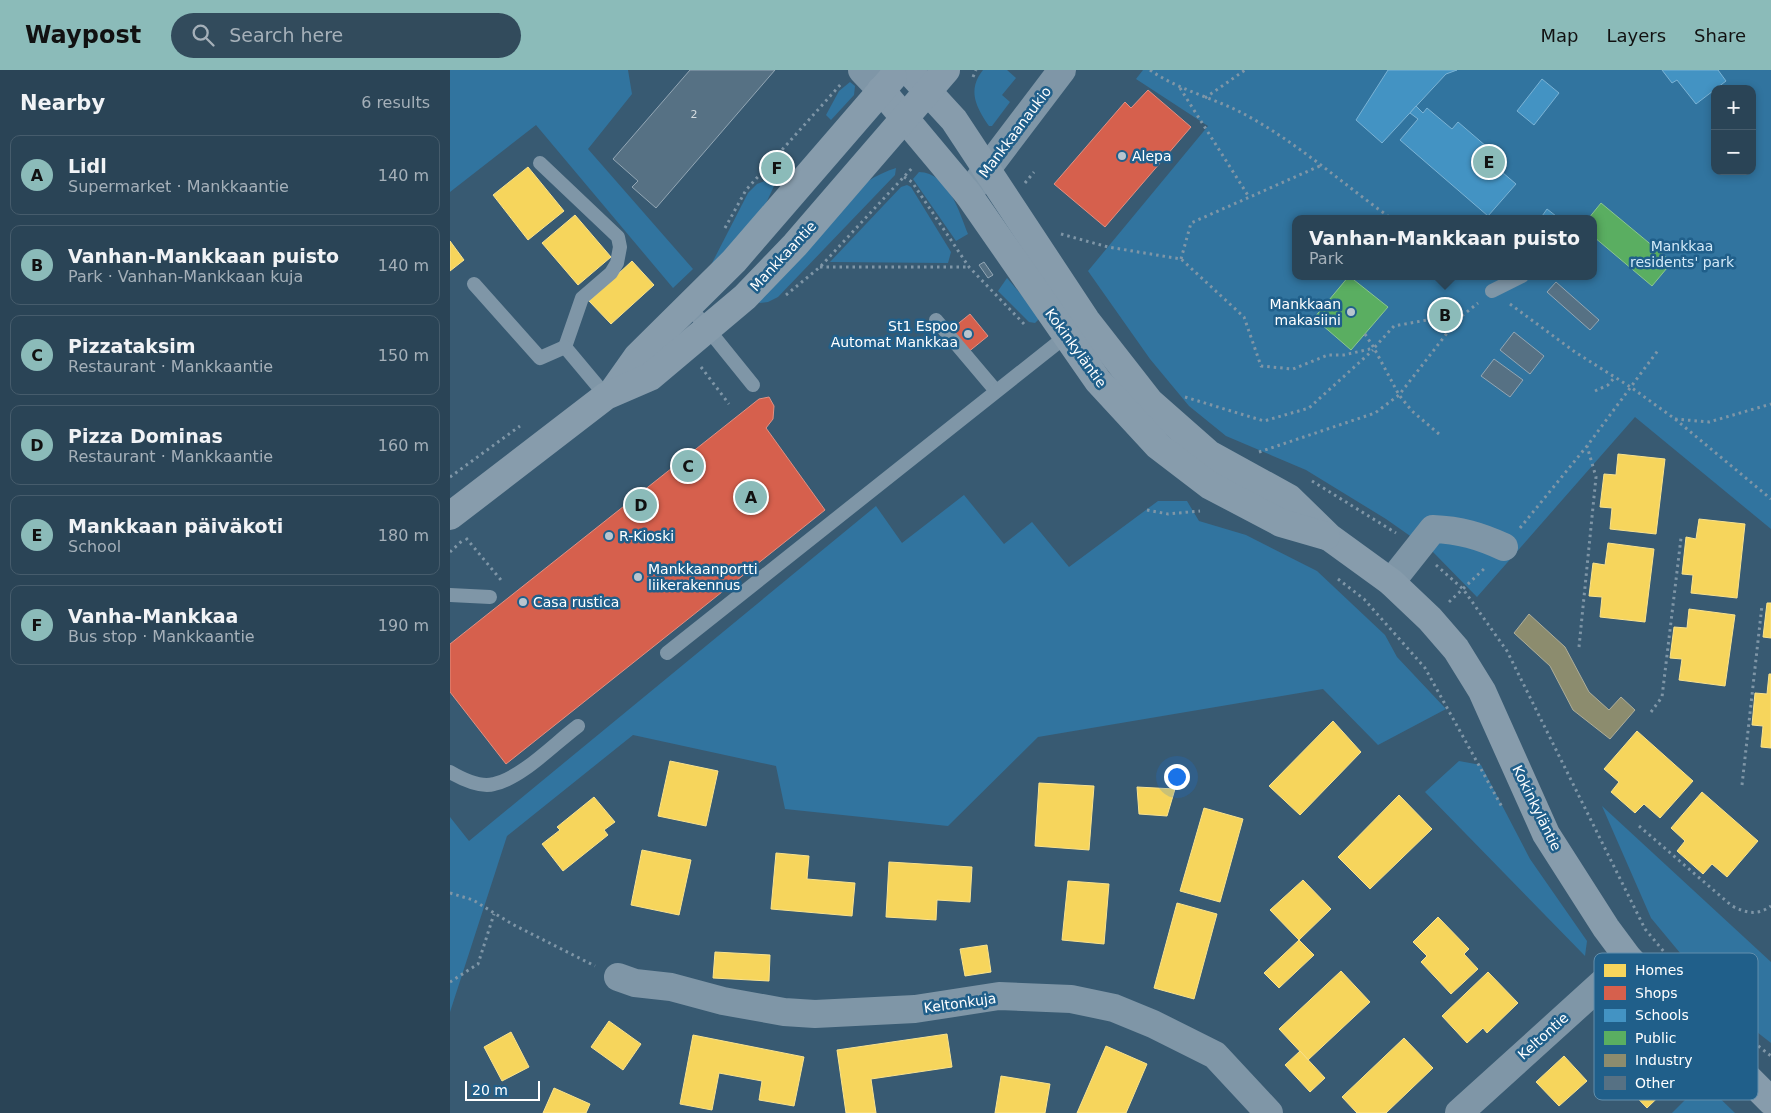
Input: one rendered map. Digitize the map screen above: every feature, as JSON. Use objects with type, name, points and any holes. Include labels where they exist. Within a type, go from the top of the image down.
[{"type":"main road","name":"Mankkaantie","points":[[610,393],[636,357],[734,262],[899,70]]},
{"type":"main road","name":"Kokinkyläntie","points":[[908,70],[954,120],[986,170],[1067,335]]},
{"type":"main road","name":"Mankkaantie","points":[[450,516],[610,393],[650,377],[745,297],[796,245],[946,70]]},
{"type":"main road","name":"Kokinkyläntie","points":[[881,90],[968,194],[1067,335],[1150,402],[1185,435],[1209,454],[1290,498],[1330,537],[1391,582],[1430,619],[1456,649],[1482,691],[1546,834],[1576,884],[1625,953]]},
{"type":"main road","name":"Kokinkyläntie","points":[[1758,1088],[1771,1101]]},
{"type":"street","name":"Mankkaanaukio","points":[[968,194],[1062,70]]},
{"type":"street","points":[[854,74],[881,90]]},
{"type":"street","points":[[1391,582],[1433,529],[1454,529],[1480,536],[1504,547]]},
{"type":"street","name":"Keltonkuja","points":[[618,977],[635,983],[671,987],[723,1001],[784,1012],[815,1014],[916,1009],[999,996],[1071,999],[1114,1008],[1153,1024],[1215,1055],[1269,1113]]},
{"type":"street","name":"Keltontie","points":[[1459,1113],[1594,991]]},
{"type":"lane","points":[[474,284],[540,358],[566,347],[582,298],[611,273],[617,263],[618,237],[540,164]]},
{"type":"lane","points":[[1492,291],[1514,280]]},
{"type":"lane","points":[[690,306],[753,385]]},
{"type":"lane","points":[[936,320],[996,392]]},
{"type":"lane","points":[[668,653],[1067,335]]},
{"type":"lane","points":[[566,347],[610,393]]},
{"type":"lane","points":[[450,595],[490,597]]},
{"type":"lane","points":[[450,772],[474,783],[494,784],[515,775],[578,726]]},
{"type":"path","points":[[972,78],[976,70]]},
{"type":"path","points":[[1150,70],[1204,99],[1245,115],[1322,164],[1345,185],[1386,215]]},
{"type":"path","points":[[1204,99],[1245,70]]},
{"type":"path","points":[[721,237],[746,190],[854,74]]},
{"type":"path","points":[[1179,87],[1249,198]]},
{"type":"path","points":[[1180,258],[1191,223],[1322,164]]},
{"type":"path","points":[[1022,186],[1034,172]]},
{"type":"path","points":[[904,177],[912,182],[969,266],[1067,335]]},
{"type":"path","points":[[1060,233],[1108,247],[1180,258],[1244,316],[1261,366],[1293,369],[1328,355],[1344,355],[1374,348]]},
{"type":"path","points":[[820,267],[969,266]]},
{"type":"path","points":[[1265,457],[1256,453],[1375,413],[1399,395],[1458,320],[1492,291],[1575,352],[1632,388],[1675,419],[1771,499]]},
{"type":"path","points":[[1181,396],[1264,421],[1309,408],[1374,348],[1394,326],[1438,318],[1458,320]]},
{"type":"path","points":[[1365,334],[1399,395],[1412,411],[1439,434]]},
{"type":"path","points":[[1443,607],[1504,547],[1587,446],[1632,388],[1658,349]]},
{"type":"path","points":[[696,361],[729,404]]},
{"type":"path","points":[[1596,391],[1608,385],[1615,377]]},
{"type":"path","points":[[1675,419],[1709,422],[1771,404]]},
{"type":"path","points":[[1579,647],[1596,477],[1587,446]]},
{"type":"path","points":[[1307,478],[1418,547],[1463,589],[1507,651],[1645,928],[1664,953]]},
{"type":"path","points":[[1147,510],[1168,514],[1209,511]]},
{"type":"path","points":[[466,538],[505,585]]},
{"type":"path","points":[[1651,712],[1662,697],[1681,538]]},
{"type":"path","points":[[1334,576],[1364,599],[1426,668],[1482,765],[1506,812]]},
{"type":"path","points":[[1742,786],[1762,604]]},
{"type":"path","points":[[1639,826],[1732,906],[1745,912],[1757,913],[1771,906]]},
{"type":"path","points":[[450,893],[473,900],[512,924],[618,977]]},
{"type":"path","points":[[450,982],[478,964],[494,914]]},
{"type":"path","points":[[1758,1046],[1771,1056]]},
{"type":"green space","points":[[450,70],[628,70],[632,94],[588,149],[693,269],[673,288],[536,125],[450,192]]},
{"type":"green space","points":[[983,70],[1007,70],[1016,78],[1002,95],[1010,102],[992,126],[989,126],[984,119],[975,98],[975,85]]},
{"type":"green space","name":"Mankkaa residents' park","points":[[1143,70],[1771,70],[1771,529],[1635,417],[1477,597],[1433,552],[1386,519],[1306,470],[1226,436],[1189,406],[1150,359],[1088,271],[1208,126],[1136,79]]},
{"type":"green space","points":[[850,82],[855,86],[854,95],[831,120],[826,115],[839,91]]},
{"type":"green space","points":[[896,168],[895,175],[778,297],[768,302],[760,303],[756,300],[819,224],[837,206],[875,177]]},
{"type":"green space","points":[[919,172],[929,174],[945,186],[956,205],[968,234],[956,241],[913,179]]},
{"type":"green space","points":[[767,180],[774,186],[762,212],[710,267],[748,193],[757,184]]},
{"type":"green space","points":[[907,185],[911,187],[951,252],[948,263],[830,262],[901,187]]},
{"type":"green space","points":[[1007,278],[1038,314],[1038,320],[1035,323],[1029,322],[998,291]]},
{"type":"green space","points":[[964,495],[1004,544],[1032,522],[1069,567],[1158,501],[1187,501],[1199,521],[1246,535],[1317,571],[1385,635],[1397,657],[1446,709],[1378,745],[1323,689],[1038,737],[948,826],[785,809],[776,766],[633,735],[507,836],[450,1012],[450,817],[469,841],[876,506],[902,543]]},
{"type":"green space","points":[[1459,761],[1481,765],[1530,859],[1587,941],[1585,956],[1425,792]]},
{"type":"green space","points":[[1602,806],[1771,962],[1771,1043],[1758,1033],[1758,953],[1680,953],[1651,918]]},
{"type":"green space","points":[[1685,1100],[1722,1100],[1735,1113],[1672,1113]]},
{"type":"building: Homes","points":[[528,167],[564,211],[528,240],[493,195]]},
{"type":"building: Homes","points":[[575,215],[611,257],[578,285],[542,243]]},
{"type":"building: Homes","points":[[450,241],[464,260],[450,271]]},
{"type":"building: Homes","points":[[632,261],[654,285],[611,324],[589,301]]},
{"type":"building: Homes","points":[[1618,454],[1665,459],[1656,534],[1610,529],[1612,508],[1600,507],[1604,474],[1616,475]]},
{"type":"building: Homes","points":[[1699,519],[1745,524],[1737,598],[1691,593],[1693,575],[1682,574],[1686,537],[1696,539]]},
{"type":"building: Homes","points":[[1608,543],[1654,549],[1645,622],[1600,617],[1602,597],[1589,596],[1593,563],[1605,565]]},
{"type":"building: Homes","points":[[1767,603],[1771,603],[1771,638],[1763,637]]},
{"type":"building: Homes","points":[[1689,609],[1735,615],[1725,686],[1679,680],[1682,659],[1670,658],[1674,627],[1687,628]]},
{"type":"building: Homes","points":[[1769,674],[1771,674],[1771,748],[1761,747],[1763,726],[1752,725],[1755,693],[1767,694]]},
{"type":"building: Homes","points":[[1333,721],[1361,752],[1300,815],[1269,786]]},
{"type":"building: Homes","points":[[1637,731],[1693,781],[1660,818],[1644,804],[1635,813],[1611,792],[1619,782],[1604,769]]},
{"type":"building: Homes","points":[[670,761],[718,771],[706,826],[658,816]]},
{"type":"building: Homes","points":[[1039,783],[1094,786],[1089,850],[1035,846]]},
{"type":"building: Homes","points":[[1137,787],[1175,789],[1167,816],[1139,814]]},
{"type":"building: Homes","points":[[1702,792],[1758,841],[1727,877],[1712,864],[1703,874],[1677,851],[1685,841],[1671,828]]},
{"type":"building: Homes","points":[[1399,795],[1432,829],[1370,889],[1338,857]]},
{"type":"building: Homes","points":[[594,797],[615,822],[604,830],[608,835],[563,871],[542,844],[560,830],[557,827]]},
{"type":"building: Homes","points":[[1204,808],[1243,819],[1220,902],[1180,891]]},
{"type":"building: Homes","points":[[642,850],[691,860],[679,915],[631,905]]},
{"type":"building: Homes","points":[[776,853],[809,856],[807,879],[855,883],[852,916],[771,909]]},
{"type":"building: Homes","points":[[889,862],[972,867],[970,902],[937,900],[936,920],[886,917]]},
{"type":"building: Homes","points":[[1303,880],[1331,909],[1299,940],[1270,910]]},
{"type":"building: Homes","points":[[1068,881],[1109,884],[1104,944],[1062,940]]},
{"type":"building: Homes","points":[[1177,903],[1217,914],[1194,999],[1154,988]]},
{"type":"building: Homes","points":[[1438,917],[1469,949],[1464,954],[1478,969],[1451,994],[1421,962],[1427,956],[1413,942]]},
{"type":"building: Homes","points":[[1299,940],[1314,955],[1279,988],[1264,973]]},
{"type":"building: Homes","points":[[987,945],[991,972],[965,976],[960,949]]},
{"type":"building: Homes","points":[[715,952],[770,955],[769,981],[713,978]]},
{"type":"building: Homes","points":[[1341,971],[1370,1002],[1308,1060],[1279,1029]]},
{"type":"building: Homes","points":[[1488,972],[1518,1003],[1487,1033],[1483,1028],[1467,1043],[1442,1016]]},
{"type":"building: Homes","points":[[609,1021],[641,1044],[623,1070],[591,1047]]},
{"type":"building: Homes","points":[[511,1032],[529,1067],[502,1081],[484,1047]]},
{"type":"building: Homes","points":[[947,1034],[952,1067],[871,1079],[876,1113],[846,1113],[837,1050]]},
{"type":"building: Homes","points":[[693,1035],[804,1057],[794,1106],[759,1100],[762,1081],[719,1073],[712,1110],[680,1104]]},
{"type":"building: Homes","points":[[1404,1038],[1433,1068],[1386,1113],[1357,1113],[1342,1097]]},
{"type":"building: Homes","points":[[1106,1046],[1147,1064],[1126,1113],[1077,1113]]},
{"type":"building: Homes","points":[[1300,1051],[1325,1078],[1310,1092],[1285,1065]]},
{"type":"building: Homes","points":[[1564,1056],[1587,1081],[1559,1106],[1536,1082]]},
{"type":"building: Homes","points":[[1001,1076],[1050,1084],[1045,1113],[995,1113]]},
{"type":"building: Homes","points":[[554,1088],[590,1104],[586,1113],[543,1113]]},
{"type":"building: Homes","points":[[1639,1100],[1655,1100],[1647,1108]]},
{"type":"building: Shops","name":"Alepa","points":[[1148,90],[1191,127],[1105,227],[1054,184],[1125,102],[1131,108]]},
{"type":"building: Shops","name":"St1 Espoo Automat Mankkaa","points":[[970,314],[988,336],[967,353],[949,331]]},
{"type":"building: Shops","name":"Mankkaanportti liikerakennus","points":[[769,397],[774,406],[773,419],[766,428],[825,510],[506,764],[450,692],[450,644],[759,399]]},
{"type":"building: Schools","points":[[1388,70],[1457,70],[1446,74],[1382,143],[1356,120]]},
{"type":"building: Schools","points":[[1662,70],[1718,70],[1726,81],[1721,85],[1711,85],[1711,92],[1696,104],[1677,80],[1672,83]]},
{"type":"building: Schools","points":[[1542,79],[1559,93],[1534,125],[1517,111]]},
{"type":"building: Schools","points":[[1416,106],[1423,113],[1427,108],[1452,129],[1458,122],[1494,153],[1488,160],[1516,184],[1489,215],[1400,140],[1418,119],[1410,113]]},
{"type":"building: Schools","points":[[1547,209],[1555,215],[1543,215]]},
{"type":"building: Public","points":[[1601,203],[1672,262],[1652,286],[1597,240],[1597,215],[1591,215]]},
{"type":"building: Public","name":"Mankkaan makasiini","points":[[1346,280],[1354,280],[1388,307],[1351,350],[1314,318]]},
{"type":"building: Industry","points":[[1529,614],[1565,647],[1589,692],[1609,710],[1621,697],[1635,710],[1610,739],[1573,710],[1550,666],[1514,633]]},
{"type":"building: Other","points":[[690,70],[775,70],[656,208],[632,187],[638,181],[613,159]]},
{"type":"building: Other","points":[[780,159],[784,163],[774,175],[770,172]]},
{"type":"building: Other","points":[[984,262],[993,275],[988,278],[979,265]]},
{"type":"building: Other","points":[[1556,282],[1599,320],[1590,330],[1547,292]]},
{"type":"building: Other","points":[[1514,332],[1544,356],[1530,374],[1500,350]]},
{"type":"building: Other","points":[[1494,359],[1523,380],[1510,397],[1481,376]]},
{"type":"place","name":"Alepa","points":[[1122,156]]},
{"type":"place","name":"Mankkaan päiväkoti","points":[[1489,162]]},
{"type":"place","name":"Vanha-Mankkaa","points":[[777,168]]},
{"type":"place","name":"Mankkaan makasiini","points":[[1351,312]]},
{"type":"place","name":"Vanhan-Mankkaan puisto","points":[[1445,315]]},
{"type":"place","name":"St1 Espoo Automat Mankkaa","points":[[968,334]]},
{"type":"place","name":"Pizzataksim","points":[[688,466]]},
{"type":"place","name":"Lidl","points":[[751,497]]},
{"type":"place","name":"Pizza Dominas","points":[[641,505]]},
{"type":"place","name":"R-Kioski","points":[[609,536]]},
{"type":"place","name":"Mankkaanportti liikerakennus","points":[[638,577]]},
{"type":"place","name":"Casa rustica","points":[[523,602]]}]
